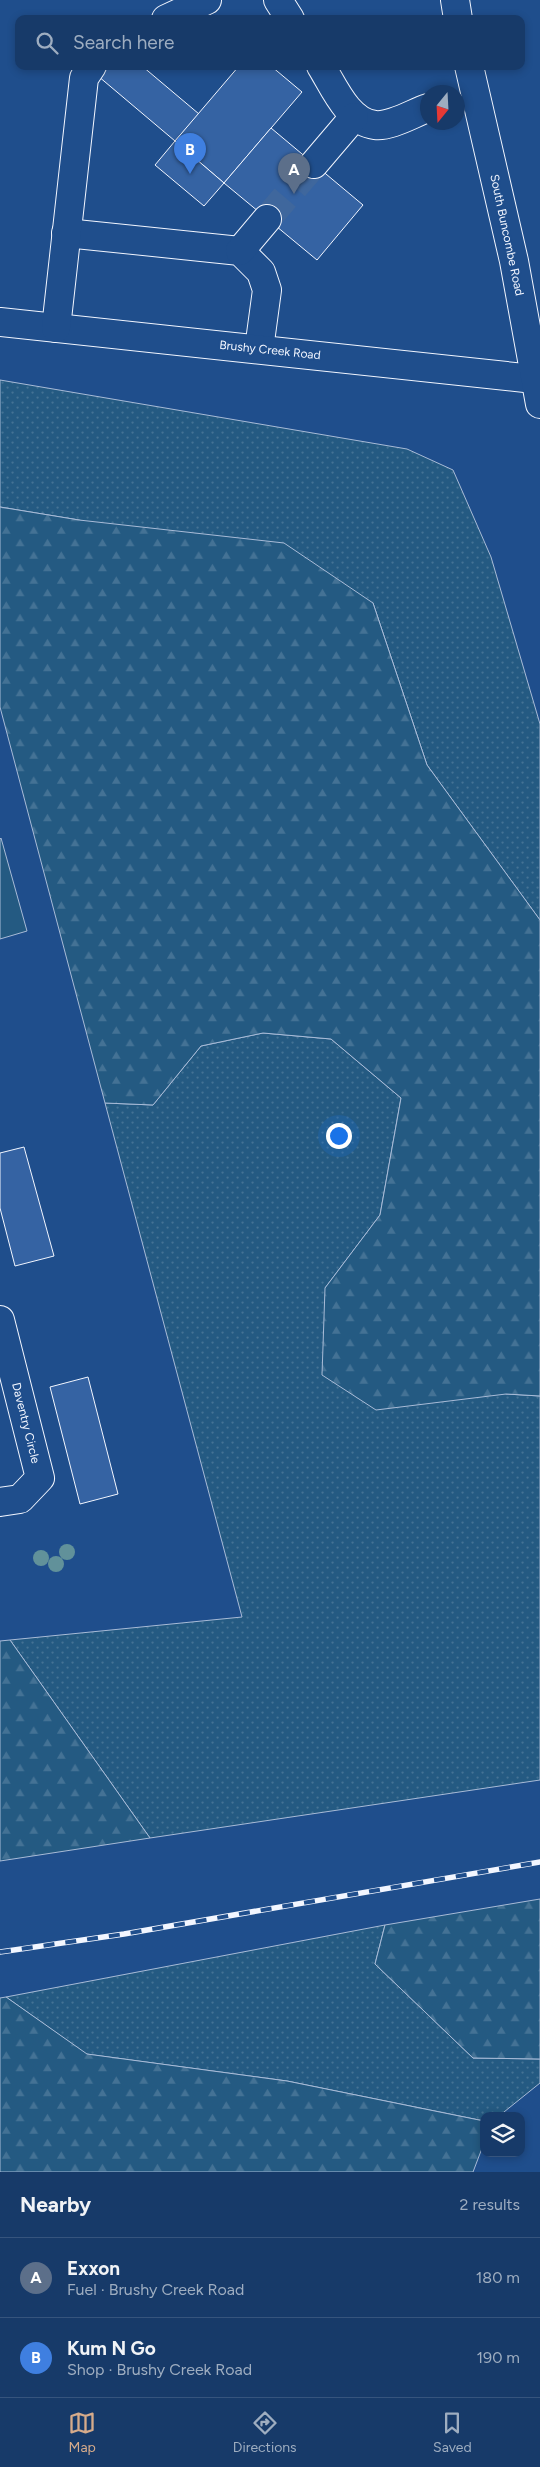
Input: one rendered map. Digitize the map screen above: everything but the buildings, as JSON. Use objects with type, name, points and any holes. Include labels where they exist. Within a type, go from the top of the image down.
[{"type":"street","points":[[175,15],[207,0]]},
{"type":"street","points":[[278,0],[287,15]]},
{"type":"street","points":[[455,0],[457,15]]},
{"type":"street","points":[[56,328],[84,78],[89,70]]},
{"type":"street","points":[[324,70],[354,117],[375,125],[391,122],[420,111]]},
{"type":"street","name":"South Buncombe Road","points":[[466,84],[514,261],[538,387]]},
{"type":"street","points":[[314,164],[354,117]]},
{"type":"street","points":[[240,251],[268,219]]},
{"type":"street","points":[[66,233],[240,251],[261,272],[267,290],[259,349]]},
{"type":"street","name":"Brushy Creek Road","points":[[0,322],[259,349],[538,387]]},
{"type":"street","name":"Daventry Circle","points":[[0,1320],[40,1478],[20,1499],[0,1502]]},
{"type":"green space","points":[[0,380],[407,449],[453,470],[491,557],[540,724],[540,920],[427,765],[373,603],[79,520],[0,507]]},
{"type":"green space","points":[[0,507],[79,520],[284,543],[373,603],[427,765],[540,920],[540,1396],[506,1394],[376,1410],[322,1375],[325,1288],[380,1215],[401,1098],[331,1039],[263,1033],[201,1046],[153,1105],[105,1103],[0,707]]},
{"type":"green space","points":[[0,839],[27,931],[0,939]]},
{"type":"green space","points":[[263,1033],[331,1039],[401,1098],[380,1215],[325,1288],[506,1394],[540,1396],[540,1780],[150,1838],[10,1640],[242,1617],[105,1103],[153,1105],[201,1046]]},
{"type":"green space","points":[[10,1640],[150,1838],[0,1861],[0,1641]]},
{"type":"green space","points":[[540,1899],[540,2059],[473,2058],[375,1964],[385,1925]]},
{"type":"green space","points":[[385,1925],[375,1964],[473,2058],[540,2059],[540,2083],[504,2112],[480,2112],[480,2120],[287,2081],[86,2054],[6,1997]]},
{"type":"green space","points":[[6,1997],[87,2054],[287,2081],[480,2120],[480,2154],[473,2172],[0,2172],[0,1998]]},
{"type":"tunnel","points":[[267,219],[314,164]]},
{"type":"railway","points":[[0,1952],[124,1934],[540,1862]]},
{"type":"place","name":"Kum N Go","points":[[190,174]]},
{"type":"place","name":"Exxon","points":[[294,194]]}]
